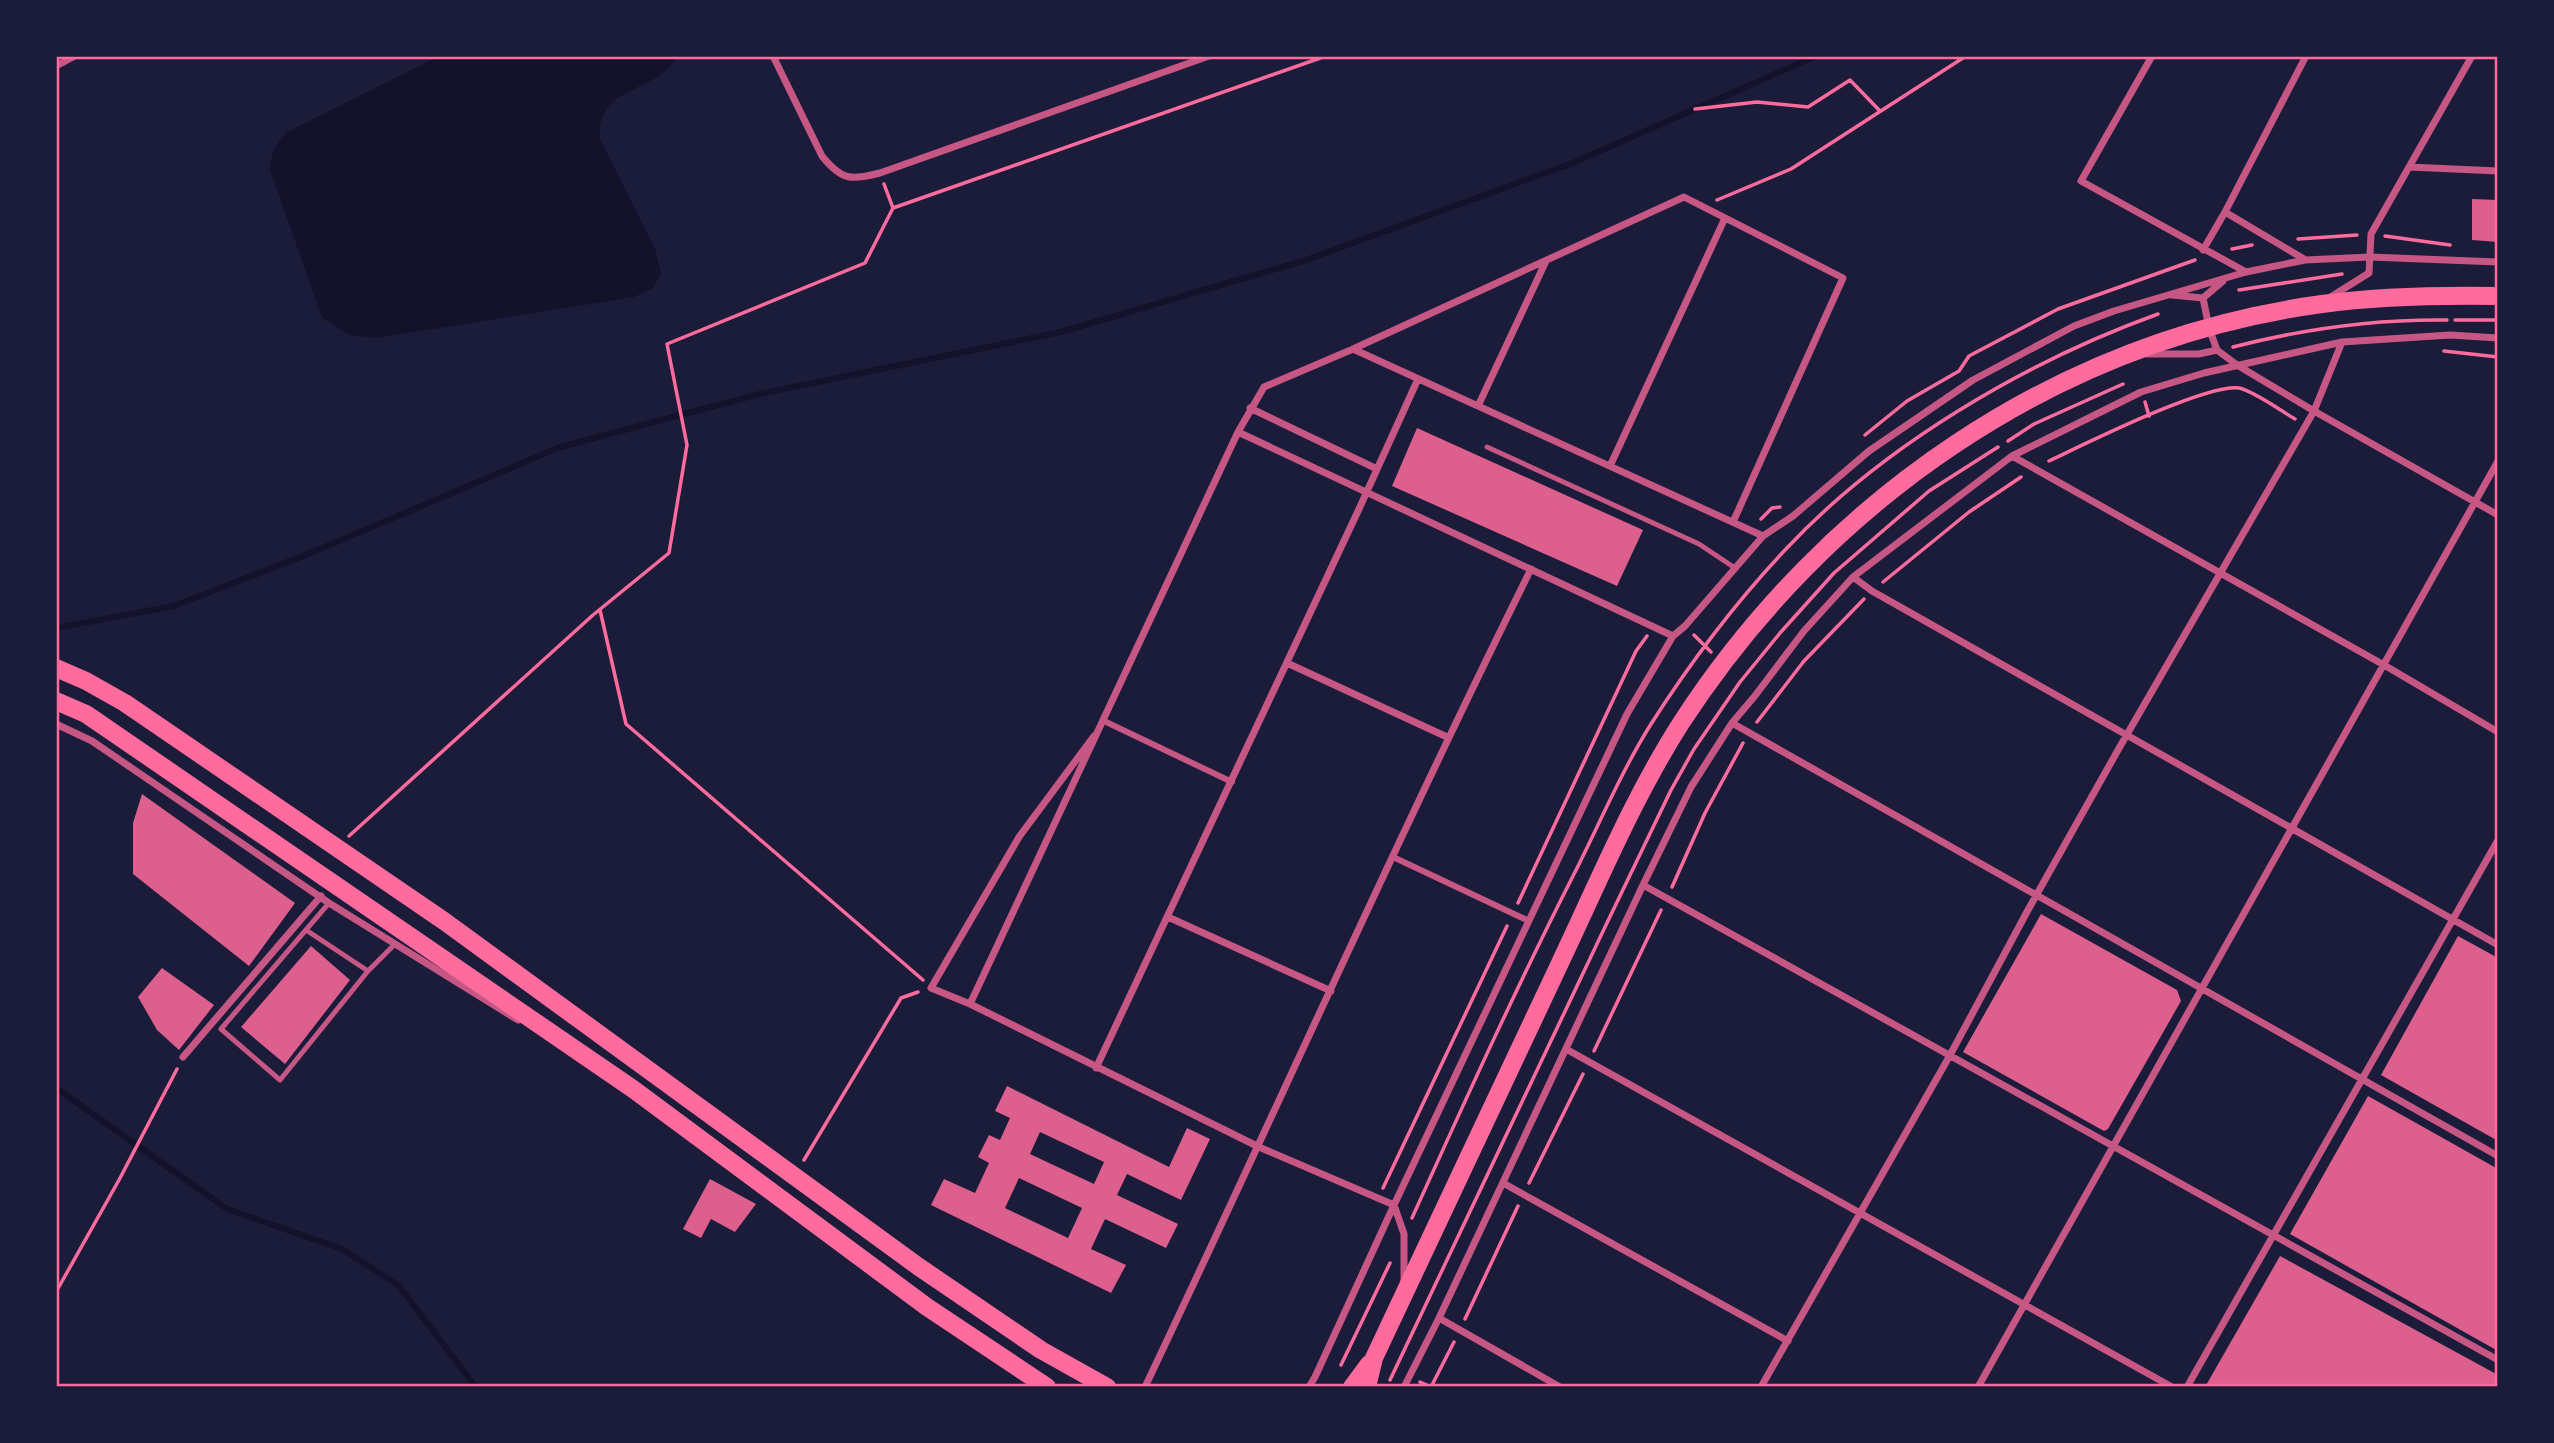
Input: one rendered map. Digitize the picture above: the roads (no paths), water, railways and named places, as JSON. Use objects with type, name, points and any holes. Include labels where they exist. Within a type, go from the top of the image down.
[{"type":"main road","points":[[1367,1387],[1374,1358],[1584,912],[1652,776],[1680,726],[1742,639],[1767,608],[1829,543],[1900,482],[1976,430],[2064,382],[2129,354],[2209,328],[2319,304],[2408,296],[2498,296]]},
{"type":"main road","points":[[56,668],[125,703],[444,921],[919,1267],[1041,1349],[1107,1387]]},
{"type":"main road","points":[[56,701],[86,714],[174,772],[633,1089],[927,1307],[1047,1387]]},
{"type":"main road","points":[[1352,1387],[1374,1358]]},
{"type":"street","points":[[56,66],[75,56]]},
{"type":"street","points":[[773,56],[822,156],[834,171],[855,179],[880,173],[1209,56]]},
{"type":"street","points":[[1176,56],[1180,66]]},
{"type":"street","points":[[2152,56],[2081,181],[2246,272]]},
{"type":"street","points":[[2203,250],[2306,56]]},
{"type":"street","points":[[2319,304],[2369,273],[2371,234],[2472,56]]},
{"type":"street","points":[[2409,167],[2498,172]]},
{"type":"street","points":[[970,1004],[1238,432],[1264,387],[1684,197],[1843,278],[1732,522]]},
{"type":"street","points":[[2225,212],[2305,260]]},
{"type":"street","points":[[1610,466],[1725,218]]},
{"type":"street","points":[[1309,1387],[1627,714],[1673,636],[1763,536],[1793,516],[1869,451],[1973,380],[2074,326],[2246,272],[2305,260],[2370,257],[2498,262]]},
{"type":"street","points":[[1478,406],[1546,260]]},
{"type":"street","points":[[2168,295],[2203,298],[2226,278]]},
{"type":"street","points":[[2203,298],[2217,351],[2236,365],[2498,515]]},
{"type":"street","points":[[1404,1387],[1691,787],[1731,723],[1804,631],[1853,577],[2012,456],[2141,392],[2236,365],[2342,342],[2450,335],[2498,338]]},
{"type":"street","points":[[1761,1387],[1950,1057],[2126,735],[2314,411],[2342,342]]},
{"type":"street","points":[[1353,349],[1763,536]]},
{"type":"street","points":[[2129,354],[2199,354],[2217,351]]},
{"type":"street","points":[[1096,1068],[1232,782],[1418,379]]},
{"type":"street","points":[[1250,408],[1377,469]]},
{"type":"street","points":[[1238,432],[1673,636]]},
{"type":"street","points":[[2012,456],[2498,732]]},
{"type":"street","points":[[1978,1387],[2498,461]]},
{"type":"street","points":[[1144,1387],[1259,1147],[1447,737],[1531,569]]},
{"type":"street","points":[[1853,577],[1872,591],[2498,945]]},
{"type":"street","points":[[1287,663],[1447,737]]},
{"type":"street","points":[[1104,721],[1019,837],[931,988],[970,1004],[1259,1147],[1394,1205],[1404,1234],[1404,1294]]},
{"type":"street","points":[[1104,721],[1232,782]]},
{"type":"street","points":[[1731,723],[2498,1156]]},
{"type":"street","points":[[56,724],[92,741],[394,945],[633,1089]]},
{"type":"street","points":[[2187,1387],[2498,840]]},
{"type":"street","points":[[1392,857],[1529,921]]},
{"type":"street","points":[[1643,885],[2498,1360]]},
{"type":"street","points":[[183,1057],[321,897]]},
{"type":"street","points":[[1168,916],[1331,991]]},
{"type":"street","points":[[1566,1049],[2172,1387]]},
{"type":"street","points":[[1503,1183],[1788,1341]]},
{"type":"street","points":[[1439,1318],[1560,1387]]},
{"type":"lane","points":[[1487,447],[1699,544],[1735,568]]},
{"type":"lane","points":[[329,903],[221,1029],[279,1080],[368,971],[394,945]]},
{"type":"lane","points":[[306,930],[368,971]]},
{"type":"waterway","points":[[56,628],[174,606],[313,552],[560,447],[764,393],[1061,332],[1306,260],[1575,162],[1816,56]]},
{"type":"waterway","points":[[56,1088],[227,1209],[342,1249],[398,1285],[476,1387]]}]
